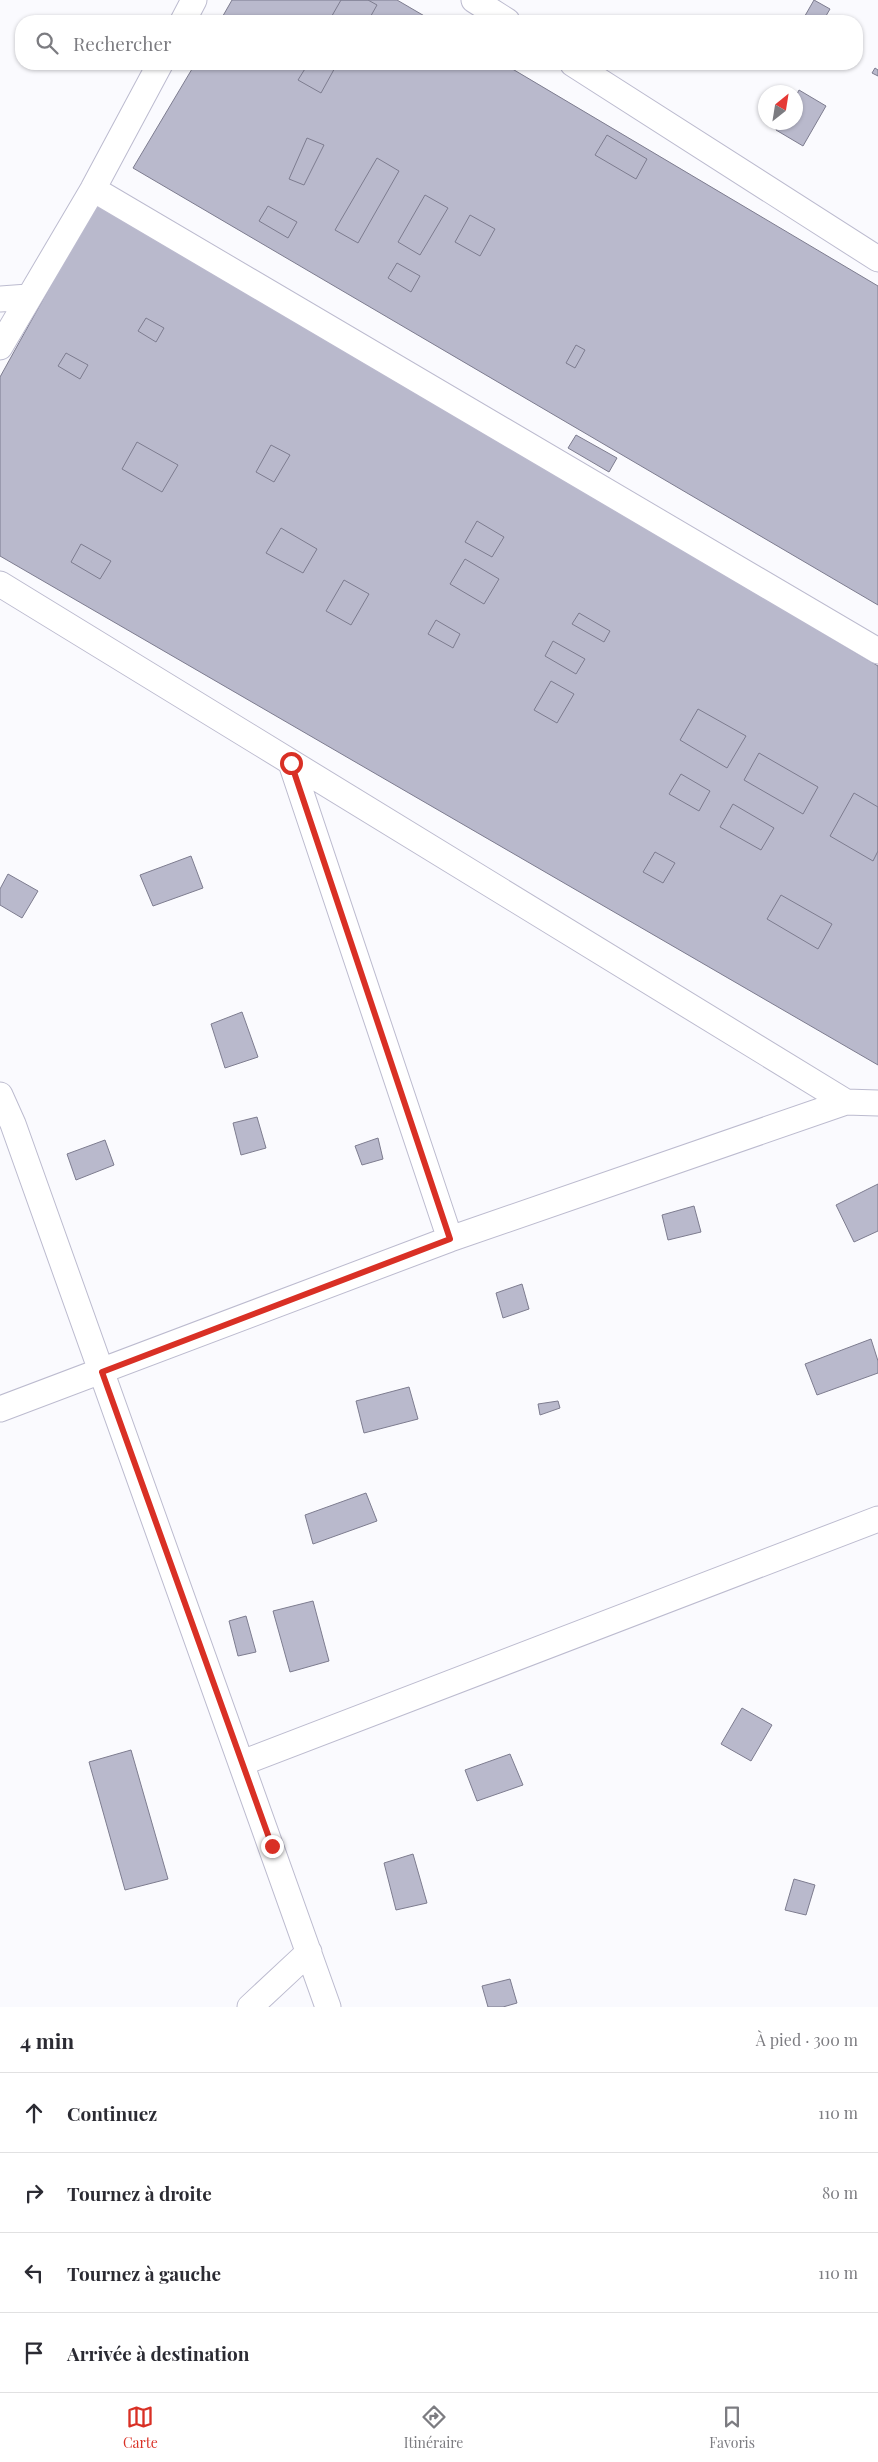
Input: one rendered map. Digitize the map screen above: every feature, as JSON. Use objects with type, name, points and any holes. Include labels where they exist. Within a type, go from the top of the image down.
[{"type":"street","points":[[186,15],[194,0]]},
{"type":"street","points":[[474,0],[498,15]]},
{"type":"street","points":[[0,347],[93,189],[157,70]]},
{"type":"street","points":[[583,70],[878,259]]},
{"type":"street","points":[[93,189],[878,650]]},
{"type":"street","points":[[0,299],[28,297]]},
{"type":"street","points":[[0,584],[846,1102]]},
{"type":"street","points":[[291,763],[450,1239]]},
{"type":"street","points":[[0,1094],[7,1127],[102,1372],[328,2007]]},
{"type":"street","points":[[0,1410],[450,1239],[846,1102],[878,1103]]},
{"type":"street","points":[[242,1763],[878,1519]]},
{"type":"street","points":[[250,2007],[309,1952]]},
{"type":"building","points":[[232,0],[397,0],[423,15],[223,15]]},
{"type":"building","points":[[341,0],[368,0],[377,5],[371,15],[332,15]]},
{"type":"building","points":[[814,0],[830,9],[826,15],[805,15]]},
{"type":"building","points":[[875,68],[878,70],[878,76],[872,73]]},
{"type":"building","points":[[191,70],[514,70],[878,286],[878,605],[133,168]]},
{"type":"building","points":[[304,70],[334,70],[321,93],[298,80]]},
{"type":"building","points":[[803,92],[826,106],[803,146],[776,130],[803,130]]},
{"type":"building","points":[[607,135],[647,159],[636,179],[595,155]]},
{"type":"building","points":[[307,138],[324,145],[304,185],[289,179]]},
{"type":"building","points":[[377,158],[399,171],[358,243],[335,230]]},
{"type":"building","points":[[425,195],[448,208],[420,255],[398,242]]},
{"type":"building","points":[[97,202],[878,666],[878,1065],[0,556],[0,377]]},
{"type":"building","points":[[268,206],[297,222],[288,238],[259,221]]},
{"type":"building","points":[[470,215],[495,229],[480,256],[455,242]]},
{"type":"building","points":[[397,263],[420,276],[411,292],[388,278]]},
{"type":"building","points":[[146,318],[164,328],[156,342],[138,331]]},
{"type":"building","points":[[576,345],[585,350],[575,368],[566,363]]},
{"type":"building","points":[[66,353],[88,365],[80,379],[58,366]]},
{"type":"building","points":[[576,435],[617,458],[609,472],[568,448]]},
{"type":"building","points":[[137,442],[178,465],[162,492],[122,469]]},
{"type":"building","points":[[271,445],[290,455],[274,482],[256,472]]},
{"type":"building","points":[[477,521],[504,537],[492,557],[465,542]]},
{"type":"building","points":[[281,528],[317,549],[303,573],[266,553]]},
{"type":"building","points":[[81,544],[111,561],[100,579],[71,562]]},
{"type":"building","points":[[465,559],[499,579],[484,604],[450,584]]},
{"type":"building","points":[[344,580],[369,594],[351,625],[326,611]]},
{"type":"building","points":[[579,613],[610,631],[604,642],[572,624]]},
{"type":"building","points":[[436,620],[460,634],[453,648],[428,634]]},
{"type":"building","points":[[553,641],[585,659],[576,674],[545,656]]},
{"type":"building","points":[[551,681],[574,694],[557,723],[534,710]]},
{"type":"building","points":[[698,709],[746,736],[727,768],[680,740]]},
{"type":"building","points":[[759,753],[818,787],[803,814],[744,780]]},
{"type":"building","points":[[681,774],[710,791],[699,811],[669,794]]},
{"type":"building","points":[[854,793],[878,807],[878,851],[873,861],[830,836]]},
{"type":"building","points":[[733,804],[774,828],[761,850],[720,827]]},
{"type":"building","points":[[655,852],[675,863],[663,883],[643,872]]},
{"type":"building","points":[[191,856],[203,888],[153,906],[140,875]]},
{"type":"building","points":[[8,874],[38,891],[22,918],[0,905],[0,889]]},
{"type":"building","points":[[781,895],[832,924],[818,949],[767,919]]},
{"type":"building","points":[[242,1012],[258,1057],[225,1068],[211,1024]]},
{"type":"building","points":[[257,1117],[266,1148],[241,1155],[233,1123]]},
{"type":"building","points":[[378,1138],[383,1159],[362,1165],[355,1146]]},
{"type":"building","points":[[105,1140],[114,1165],[76,1180],[67,1154]]},
{"type":"building","points":[[878,1184],[878,1231],[854,1242],[836,1205]]},
{"type":"building","points":[[694,1206],[701,1232],[668,1240],[662,1215]]},
{"type":"building","points":[[522,1284],[529,1309],[503,1318],[496,1293]]},
{"type":"building","points":[[871,1339],[878,1361],[878,1373],[817,1395],[805,1364]]},
{"type":"building","points":[[409,1387],[418,1419],[364,1433],[356,1401]]},
{"type":"building","points":[[558,1401],[560,1408],[540,1415],[538,1404]]},
{"type":"building","points":[[366,1493],[377,1521],[313,1544],[305,1515]]},
{"type":"building","points":[[313,1601],[329,1661],[290,1672],[273,1611]]},
{"type":"building","points":[[246,1616],[256,1652],[238,1656],[229,1621]]},
{"type":"building","points":[[742,1708],[772,1725],[751,1761],[721,1744]]},
{"type":"building","points":[[131,1750],[168,1879],[125,1890],[89,1762]]},
{"type":"building","points":[[510,1754],[523,1785],[477,1801],[465,1770]]},
{"type":"building","points":[[413,1854],[427,1903],[396,1910],[384,1863]]},
{"type":"building","points":[[794,1879],[815,1885],[806,1915],[785,1910]]},
{"type":"building","points":[[510,1979],[517,2003],[503,2007],[488,2007],[482,1986]]},
{"type":"route","points":[[272,1846],[102,1372],[450,1239],[291,763]]}]
